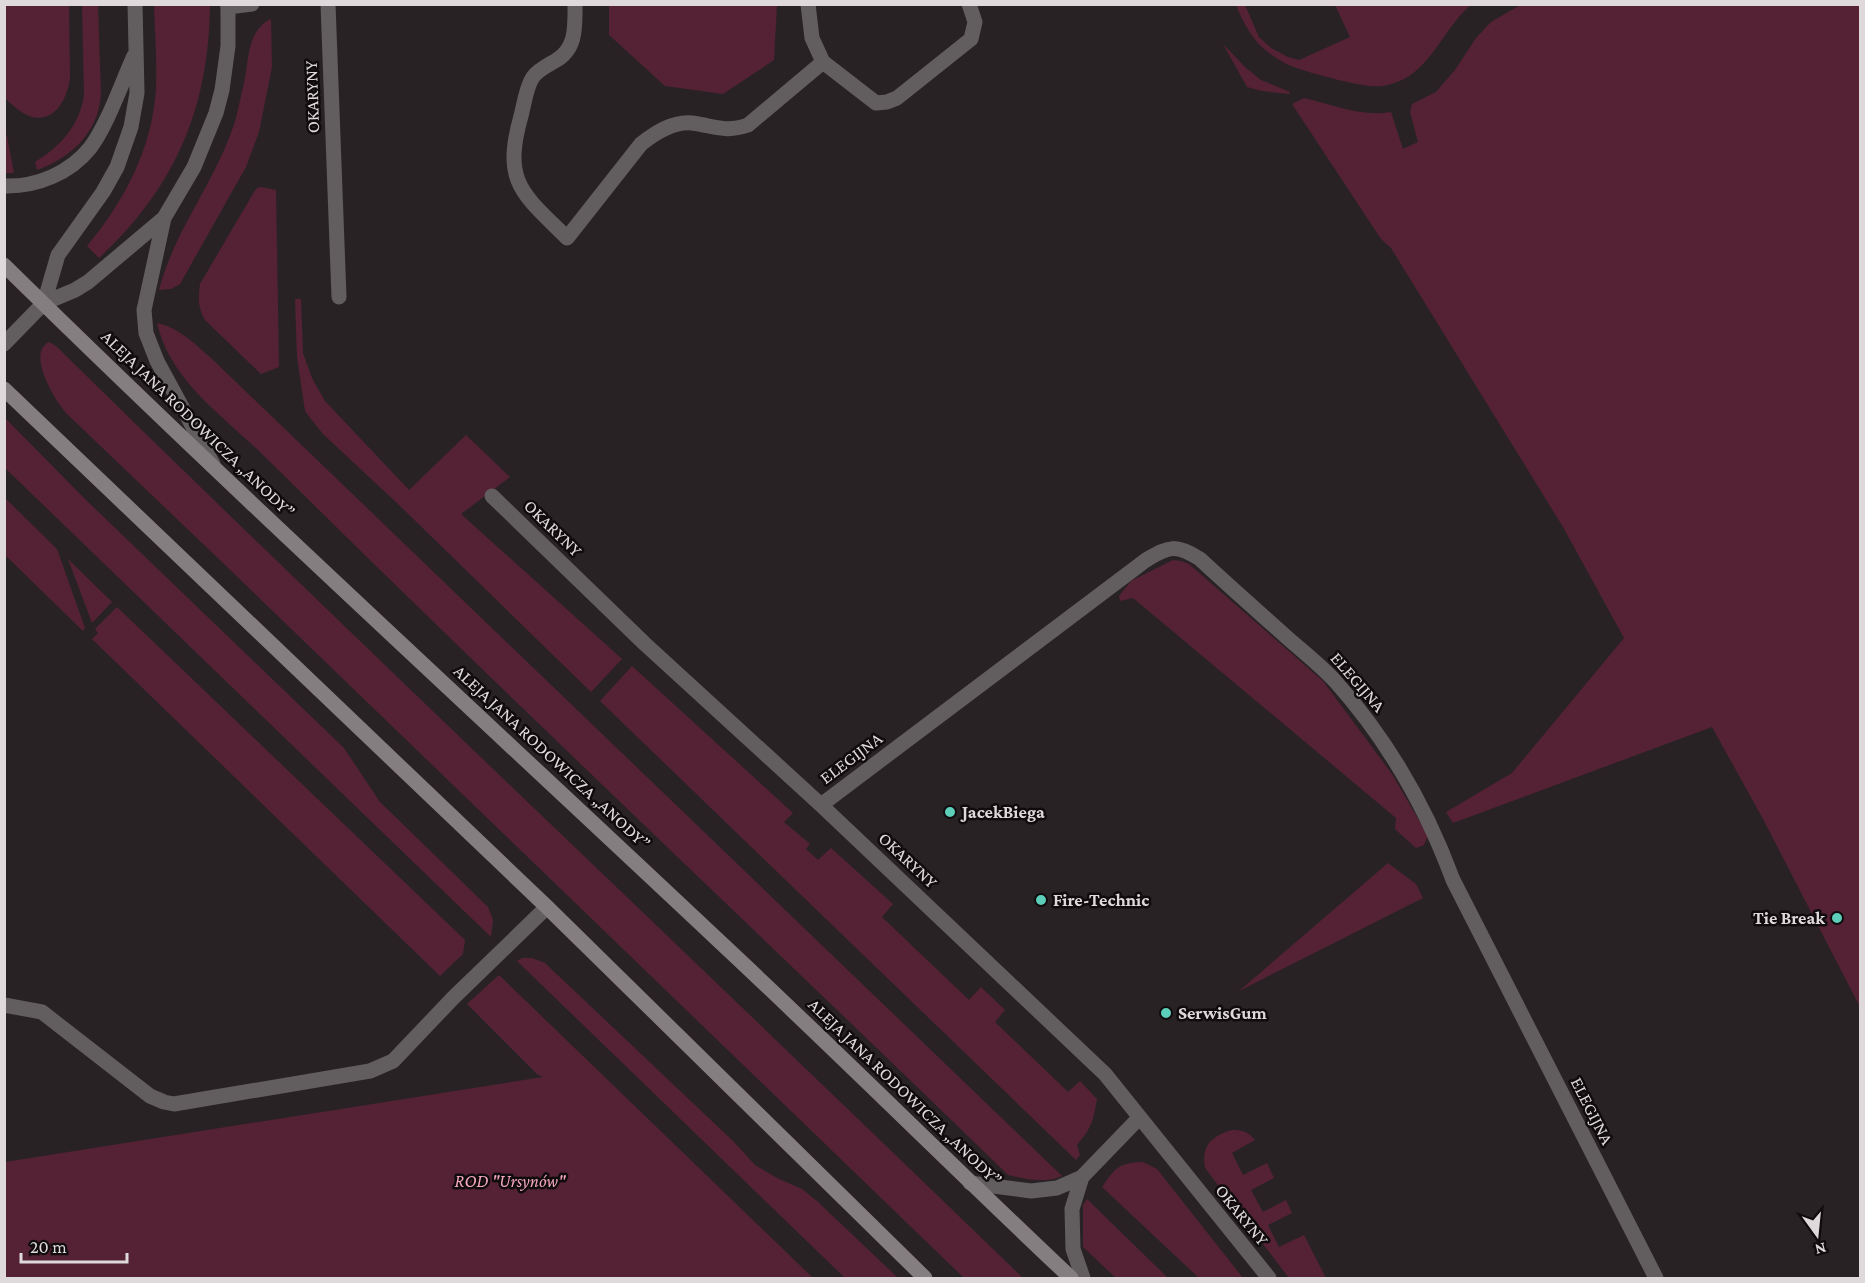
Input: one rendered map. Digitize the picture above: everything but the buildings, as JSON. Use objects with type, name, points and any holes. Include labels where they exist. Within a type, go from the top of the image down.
[{"type":"main road","name":"ALEJA JANA RODOWICZA „ANODY”","points":[[4,265],[214,467],[777,995],[1071,1278]]},
{"type":"main road","points":[[4,389],[547,907],[925,1278]]},
{"type":"street","points":[[44,303],[58,255],[103,192],[117,167],[131,127],[137,93],[135,4]]},
{"type":"street","points":[[214,467],[150,347],[145,323],[146,298],[164,218],[194,167],[216,113],[222,90],[228,46],[228,6],[252,4]]},
{"type":"street","name":"OKARYNY","points":[[328,4],[339,297]]},
{"type":"street","points":[[575,4],[574,38],[568,50],[559,59],[532,78],[516,132],[514,148],[516,175],[521,188],[532,203],[567,238],[641,144],[652,135],[671,126],[690,122],[719,129],[736,130],[748,125],[824,62]]},
{"type":"street","points":[[808,4],[812,38],[824,62],[876,103],[897,98],[971,39],[975,22],[969,4]]},
{"type":"street","points":[[4,186],[28,184],[50,178],[80,159],[100,134],[136,50]]},
{"type":"street","points":[[4,344],[44,303],[88,282],[164,218]]},
{"type":"street","name":"OKARYNY","points":[[492,496],[645,644],[821,805],[1105,1074],[1269,1278]]},
{"type":"street","name":"ELEGIJNA","points":[[821,805],[1146,560],[1167,549],[1184,549],[1200,559],[1334,680],[1396,760],[1414,793],[1453,880],[1656,1278]]},
{"type":"street","points":[[4,1005],[42,1012],[150,1096],[174,1104],[370,1071],[393,1061],[453,998],[547,907]]},
{"type":"street","points":[[970,1183],[1031,1191],[1057,1188],[1082,1177],[1139,1118]]},
{"type":"street","points":[[1082,1177],[1072,1209],[1073,1249],[1083,1278]]},
{"type":"green space","points":[[5,4],[69,5],[69,85],[59,106],[48,116],[40,118],[28,116],[5,98]]},
{"type":"green space","points":[[1522,4],[1860,5],[1860,1007],[1763,819],[1712,727],[1453,823],[1446,812],[1512,773],[1624,638],[1563,527],[1391,248],[1381,239],[1292,104],[1304,98],[1358,112],[1391,112],[1403,149],[1418,142],[1410,112],[1412,104],[1436,92],[1455,70],[1476,38],[1491,22]]},
{"type":"green space","points":[[82,5],[98,5],[101,93],[97,114],[86,136],[78,145],[59,160],[37,170],[35,162],[53,149],[67,134],[82,106],[84,95]]},
{"type":"green space","points":[[154,5],[210,5],[203,78],[183,144],[167,174],[126,231],[99,258],[87,246],[113,211],[134,173],[143,152],[154,110],[156,57]]},
{"type":"green space","points":[[609,5],[777,5],[774,60],[723,94],[665,86],[609,35]]},
{"type":"green space","points":[[1236,5],[1245,5],[1259,37],[1271,48],[1299,60],[1350,37],[1335,5],[1471,5],[1454,22],[1432,54],[1414,72],[1404,79],[1385,86],[1374,86],[1321,76],[1281,61],[1263,48],[1253,37]]},
{"type":"green space","points":[[271,19],[272,67],[259,132],[246,167],[180,284],[171,289],[159,290],[175,246],[228,140],[236,118],[251,44],[258,30]]},
{"type":"green space","points":[[1223,44],[1261,80],[1290,92],[1289,94],[1247,87]]},
{"type":"green space","points":[[5,133],[7,136],[14,173],[5,173]]},
{"type":"green space","points":[[261,187],[276,190],[279,367],[261,374],[205,320],[199,298],[200,284],[254,192]]},
{"type":"green space","points":[[295,299],[301,299],[303,353],[312,378],[325,401],[409,490],[466,435],[510,477],[461,514],[622,659],[591,692],[323,434],[311,419],[305,411],[297,357]]},
{"type":"green space","points":[[157,323],[179,332],[211,358],[1062,1176],[1042,1180],[1008,1175],[199,395],[173,362]]},
{"type":"green space","points":[[49,342],[56,346],[1023,1278],[964,1278],[66,413],[55,398],[41,366],[40,356],[43,348]]},
{"type":"green space","points":[[5,418],[85,499],[344,748],[380,802],[488,907],[493,920],[491,937],[5,468]]},
{"type":"green space","points":[[5,498],[57,549],[85,628],[83,631],[5,555]]},
{"type":"green space","points":[[68,559],[112,602],[92,623]]},
{"type":"green space","points":[[1173,560],[1189,564],[1323,681],[1392,774],[1428,836],[1424,845],[1416,848],[1395,829],[1396,818],[1133,598],[1120,601],[1119,596],[1131,581]]},
{"type":"green space","points":[[117,607],[465,940],[463,954],[440,976],[92,639],[98,633],[95,629]]},
{"type":"green space","points":[[632,666],[793,813],[784,822],[810,844],[806,849],[818,860],[831,848],[893,904],[882,917],[969,1000],[981,987],[1005,1010],[995,1022],[1068,1092],[1080,1081],[1097,1099],[1091,1124],[1077,1145],[1080,1155],[1076,1160],[600,701]]},
{"type":"green space","points":[[1388,863],[1416,884],[1423,898],[1239,991]]},
{"type":"green space","points":[[522,958],[532,958],[545,963],[733,1141],[755,1165],[802,1189],[898,1278],[845,1278],[517,961]]},
{"type":"green space","name":"ROD \"Ursynów\"","points":[[499,975],[813,1278],[5,1278],[5,1162],[543,1077],[537,1074],[467,1004]]},
{"type":"green space","points":[[1232,1130],[1245,1132],[1255,1140],[1232,1153],[1243,1175],[1267,1163],[1274,1178],[1251,1190],[1263,1212],[1286,1200],[1292,1213],[1268,1225],[1279,1247],[1304,1235],[1326,1278],[1289,1278],[1205,1168],[1207,1147],[1219,1135]]},
{"type":"green space","points":[[1143,1162],[1157,1169],[1243,1278],[1199,1278],[1102,1187],[1119,1167]]},
{"type":"green space","points":[[1087,1199],[1168,1278],[1116,1278],[1083,1247],[1083,1205]]},
{"type":"place","name":"JacekBiega","points":[[950,812]]},
{"type":"place","name":"Fire-Technic","points":[[1041,900]]},
{"type":"place","name":"Tie Break","points":[[1837,918]]},
{"type":"place","name":"SerwisGum","points":[[1166,1013]]}]
